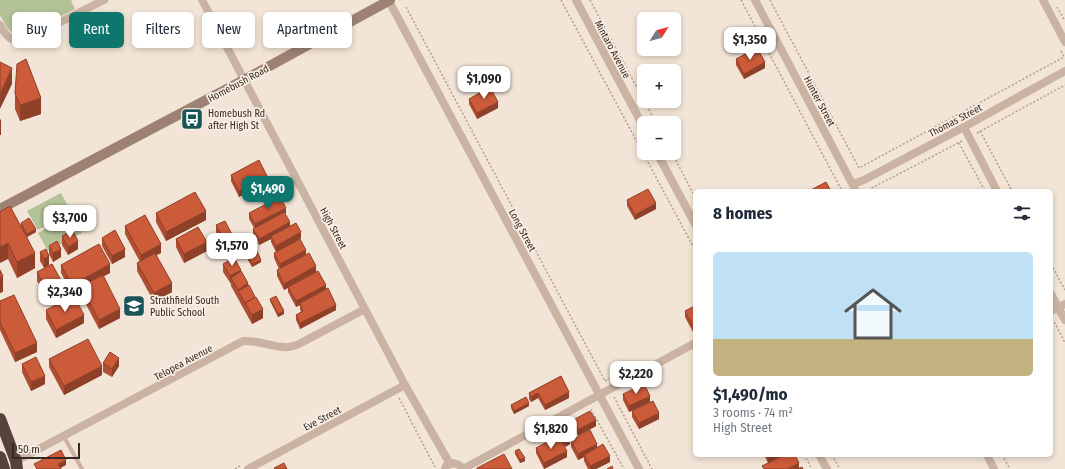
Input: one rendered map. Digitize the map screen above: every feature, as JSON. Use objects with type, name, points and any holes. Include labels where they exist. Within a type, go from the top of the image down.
[{"type":"highway","points":[[0,419],[17,465]]},
{"type":"highway","points":[[0,457],[4,469]]},
{"type":"main road","name":"Homebush Road","points":[[0,209],[244,80],[390,0]]},
{"type":"street","points":[[0,25],[10,38],[16,41],[22,41],[104,0]]},
{"type":"street","name":"High Street","points":[[202,0],[448,466]]},
{"type":"street","name":"Long Street","points":[[390,0],[639,469]]},
{"type":"street","name":"Mintaro Avenue","points":[[576,0],[638,116]]},
{"type":"street","name":"Hunter Street","points":[[755,0],[855,188]]},
{"type":"street","points":[[1043,0],[1061,43]]},
{"type":"street","name":"Thomas Street","points":[[855,188],[864,180],[1065,71]]},
{"type":"street","points":[[964,127],[996,189]]},
{"type":"street","points":[[661,160],[693,220]]},
{"type":"street","points":[[1053,298],[1065,320]]},
{"type":"street","name":"Telopea Avenue","points":[[17,465],[64,436],[244,341],[289,347],[299,344],[365,309]]},
{"type":"street","points":[[448,466],[456,463],[463,469],[693,344]]},
{"type":"street","name":"Eve Street","points":[[248,469],[405,385]]},
{"type":"street","points":[[820,457],[826,469]]},
{"type":"street","points":[[988,457],[994,469]]},
{"type":"lane","points":[[64,436],[82,469]]},
{"type":"path","points":[[561,0],[693,246]]},
{"type":"path","points":[[590,0],[652,116]]},
{"type":"path","points":[[741,0],[841,189]]},
{"type":"path","points":[[770,0],[859,168],[1064,57],[1061,43]]},
{"type":"path","points":[[1056,5],[1065,21]]},
{"type":"path","points":[[406,7],[605,381],[640,362]]},
{"type":"path","points":[[976,133],[1065,85]]},
{"type":"path","points":[[980,131],[1011,189]]},
{"type":"path","points":[[870,189],[962,141]]},
{"type":"path","points":[[959,143],[984,189]]},
{"type":"path","points":[[676,160],[693,193]]},
{"type":"path","points":[[1053,268],[1065,290]]},
{"type":"path","points":[[1053,325],[1055,324],[1065,343]]},
{"type":"path","points":[[399,397],[436,469]]},
{"type":"path","points":[[614,397],[652,469]]},
{"type":"path","points":[[592,409],[624,469]]},
{"type":"path","points":[[805,457],[812,469]]},
{"type":"path","points":[[833,457],[840,469]]},
{"type":"path","points":[[1003,457],[1010,469]]},
{"type":"green space","points":[[0,0],[73,0],[71,1],[75,9],[61,16],[61,12],[12,12],[12,32],[7,28],[0,15]]},
{"type":"green space","points":[[61,193],[71,212],[38,230],[27,211]]},
{"type":"green space","points":[[71,214],[82,233],[48,251],[38,233]]},
{"type":"building","points":[[757,48],[765,62],[744,74],[736,59]]},
{"type":"building","points":[[26,59],[41,98],[20,105],[15,93],[17,64]]},
{"type":"building","points":[[0,62],[12,68],[0,94]]},
{"type":"building","points":[[490,87],[498,102],[477,113],[469,99]]},
{"type":"building","points":[[259,160],[267,176],[239,191],[231,175]]},
{"type":"building","points":[[826,182],[830,189],[813,189]]},
{"type":"building","points":[[648,189],[656,203],[635,215],[627,200]]},
{"type":"building","points":[[195,192],[206,211],[166,232],[156,213]]},
{"type":"building","points":[[280,197],[286,208],[255,224],[249,213]]},
{"type":"building","points":[[10,206],[35,253],[17,262],[8,243],[0,247],[0,212]]},
{"type":"building","points":[[284,212],[290,222],[259,239],[253,229]]},
{"type":"building","points":[[145,215],[161,244],[141,255],[125,226]]},
{"type":"building","points":[[29,218],[36,229],[27,234],[21,223]]},
{"type":"building","points":[[225,221],[239,248],[231,252],[216,225]]},
{"type":"building","points":[[296,223],[301,232],[276,246],[271,236]]},
{"type":"building","points":[[198,227],[207,242],[184,254],[176,239]]},
{"type":"building","points":[[115,230],[125,249],[112,256],[102,238]]},
{"type":"building","points":[[73,231],[78,241],[68,247],[62,236]]},
{"type":"building","points":[[300,239],[306,250],[280,264],[274,253]]},
{"type":"building","points":[[57,241],[61,249],[53,253],[49,246]]},
{"type":"building","points":[[99,244],[110,264],[72,285],[61,265]]},
{"type":"building","points":[[255,247],[261,260],[252,264],[245,252]]},
{"type":"building","points":[[46,249],[49,256],[44,259],[40,252]]},
{"type":"building","points":[[155,253],[172,283],[154,293],[137,263]]},
{"type":"building","points":[[309,253],[316,266],[284,284],[277,270]]},
{"type":"building","points":[[234,258],[241,270],[230,276],[223,264]]},
{"type":"building","points":[[52,264],[63,284],[49,293],[37,272]]},
{"type":"building","points":[[0,270],[3,276],[0,278]]},
{"type":"building","points":[[241,271],[248,283],[238,290],[231,278]]},
{"type":"building","points":[[318,271],[326,285],[296,301],[288,287]]},
{"type":"building","points":[[103,275],[120,309],[99,320],[81,286]]},
{"type":"building","points":[[249,285],[255,297],[245,303],[238,291]]},
{"type":"building","points":[[328,288],[336,305],[300,323],[296,315],[303,311],[300,303]]},
{"type":"building","points":[[14,295],[37,343],[15,353],[0,322],[0,301]]},
{"type":"building","points":[[74,296],[84,315],[56,330],[46,310]]},
{"type":"building","points":[[276,296],[284,311],[278,314],[270,299]]},
{"type":"building","points":[[256,297],[263,309],[252,315],[245,303]]},
{"type":"building","points":[[693,307],[693,326],[685,311]]},
{"type":"building","points":[[88,339],[102,366],[64,386],[49,359]]},
{"type":"building","points":[[110,352],[119,358],[112,369],[103,363]]},
{"type":"building","points":[[36,357],[45,376],[31,382],[22,364]]},
{"type":"building","points":[[561,376],[569,392],[545,405],[538,393],[531,397],[529,393]]},
{"type":"building","points":[[644,384],[650,396],[629,406],[623,394]]},
{"type":"building","points":[[526,397],[529,403],[514,411],[511,405]]},
{"type":"building","points":[[653,401],[659,413],[639,423],[632,411]]},
{"type":"building","points":[[590,411],[596,420],[578,430],[573,420]]},
{"type":"building","points":[[590,430],[597,444],[578,454],[571,441]]},
{"type":"building","points":[[565,432],[570,442],[565,444],[560,435]]},
{"type":"building","points":[[558,436],[567,451],[544,463],[536,448]]},
{"type":"building","points":[[603,444],[610,456],[590,466],[584,455]]},
{"type":"building","points":[[519,449],[525,458],[520,460],[515,451]]},
{"type":"building","points":[[61,450],[66,460],[58,464],[61,469],[37,469],[34,464]]},
{"type":"building","points":[[504,454],[512,469],[477,469],[477,468]]},
{"type":"building","points":[[780,457],[796,457],[799,463],[787,469],[764,469],[762,466]]},
{"type":"building","points":[[284,463],[287,469],[274,468]]},
{"type":"place","name":"Homebush Rd after High St","points":[[192,119]]},
{"type":"place","name":"Strathfield South Public School","points":[[134,306]]}]
